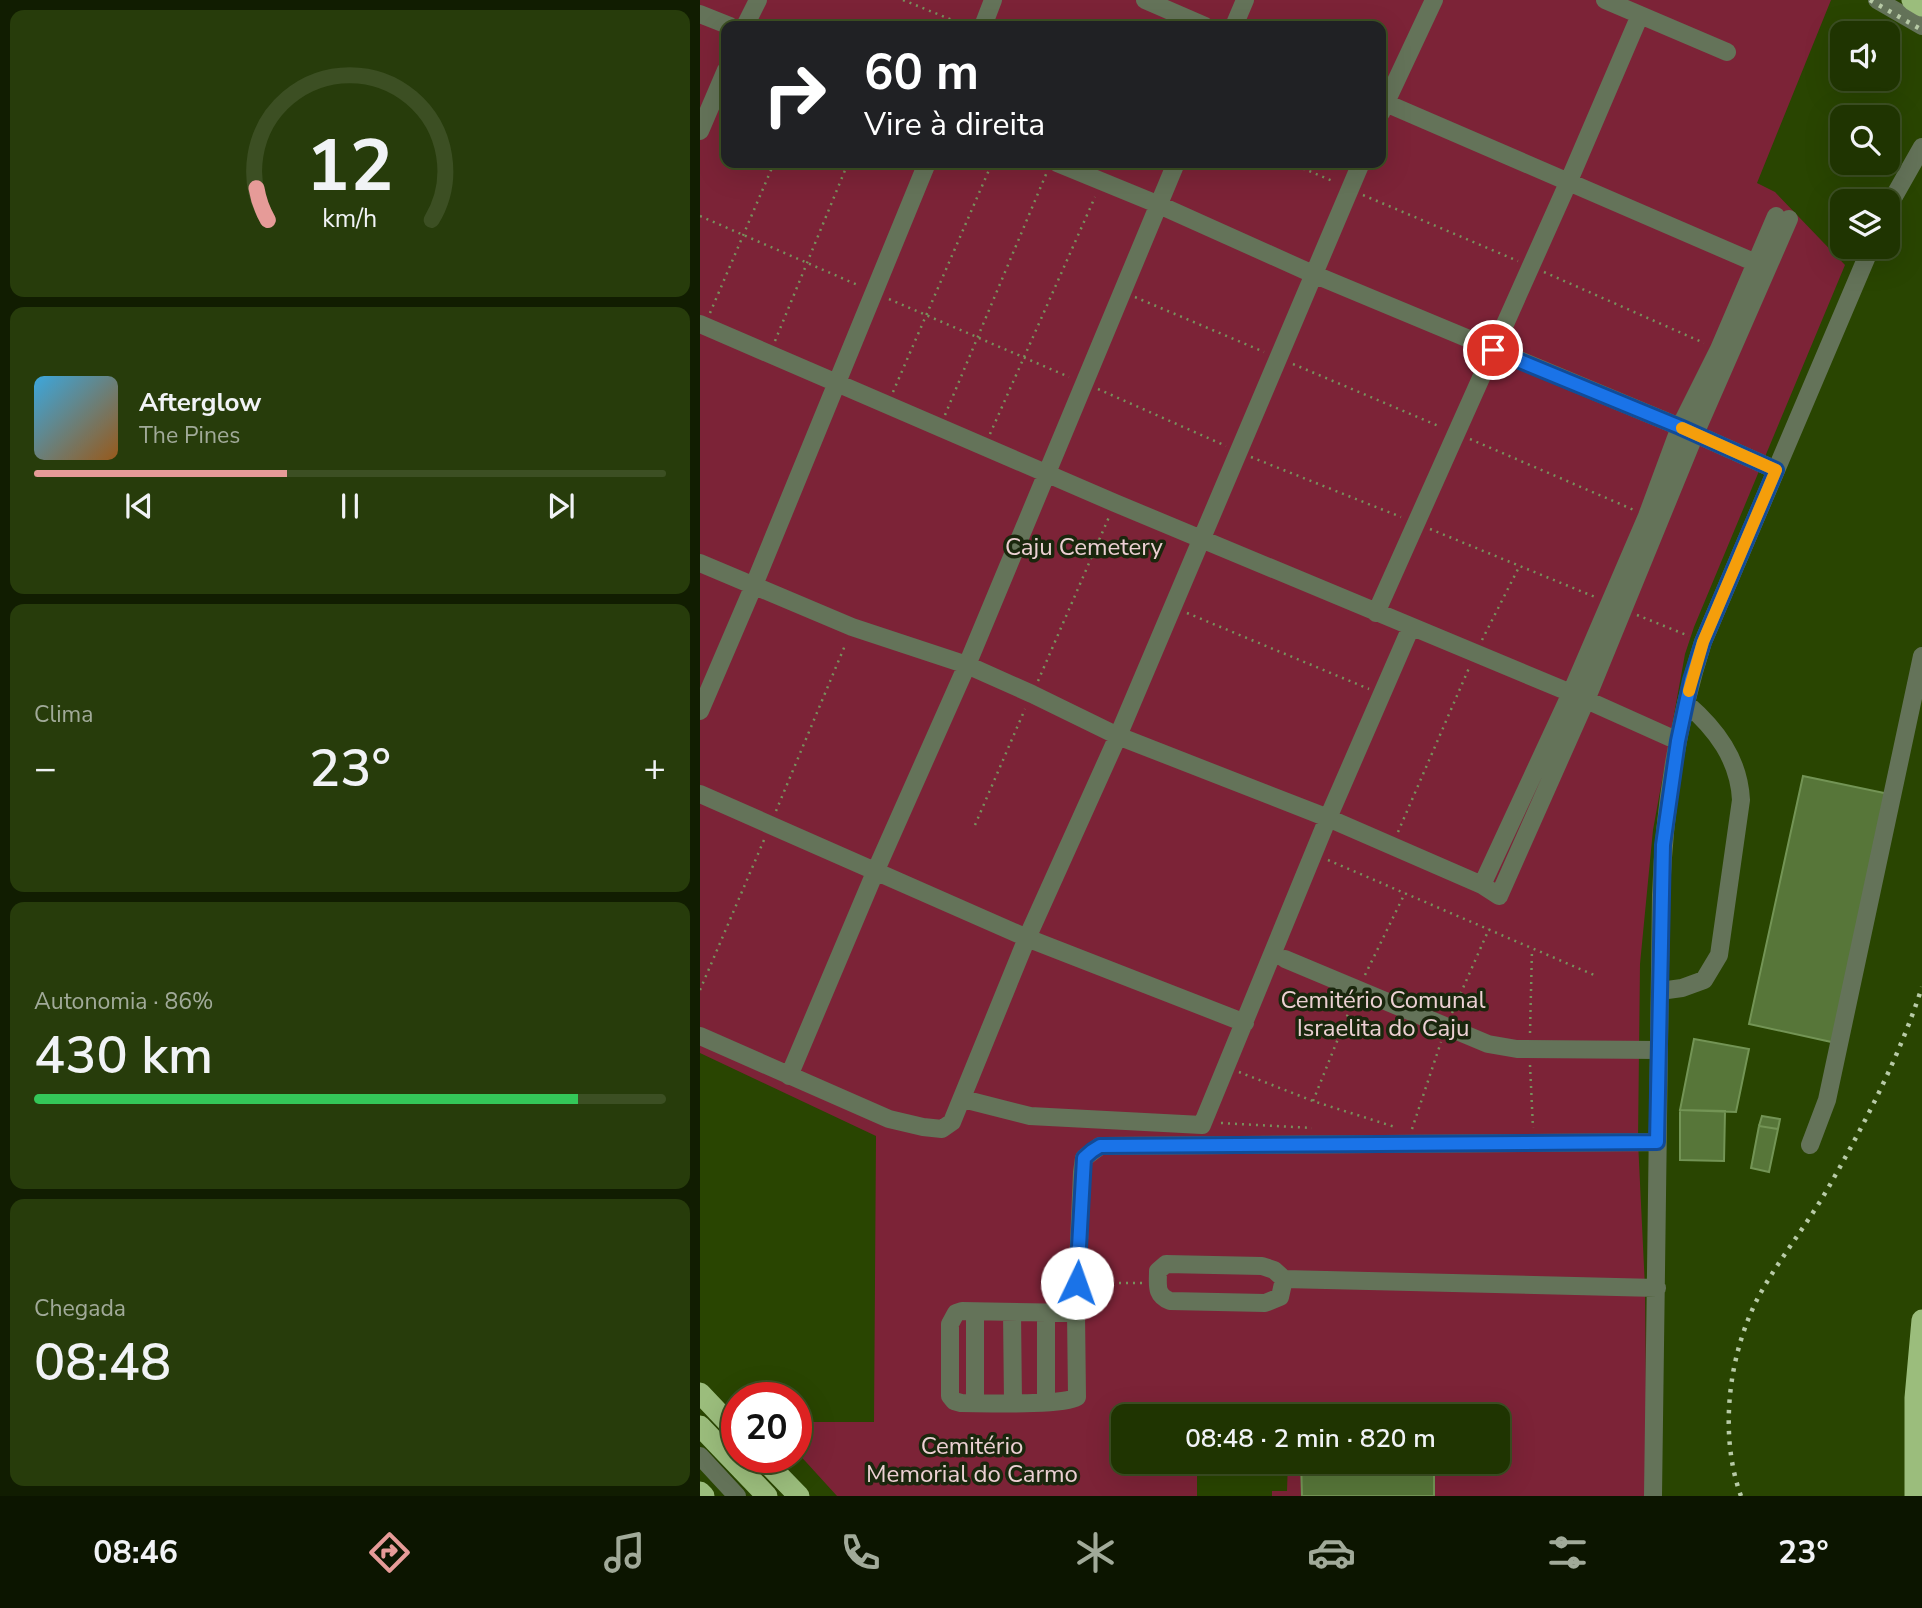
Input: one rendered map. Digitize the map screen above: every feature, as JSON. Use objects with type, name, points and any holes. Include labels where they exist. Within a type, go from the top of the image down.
[{"type":"highway","points":[[1912,0],[1922,6]]},
{"type":"highway","points":[[1915,1496],[1915,1398],[1922,1320]]},
{"type":"highway","points":[[700,1393],[721,1415]]},
{"type":"highway","points":[[700,1426],[767,1496]]},
{"type":"highway","points":[[777,1473],[799,1496]]},
{"type":"highway","points":[[700,1492],[705,1496]]},
{"type":"street","points":[[748,21],[758,0]]},
{"type":"street","points":[[984,21],[993,0]]},
{"type":"street","points":[[1145,0],[1193,21]]},
{"type":"street","points":[[1236,21],[1245,0]]},
{"type":"street","points":[[1386,97],[1434,0]]},
{"type":"street","points":[[1605,0],[1727,52]]},
{"type":"street","points":[[1877,0],[1922,26]]},
{"type":"street","points":[[1887,0],[1922,20]]},
{"type":"street","points":[[700,14],[721,22]]},
{"type":"street","points":[[1377,613],[1569,183],[1640,15]]},
{"type":"street","points":[[700,131],[721,82]]},
{"type":"street","points":[[1386,107],[1756,263]]},
{"type":"street","points":[[1898,189],[1922,147]]},
{"type":"street","points":[[700,711],[925,168]]},
{"type":"street","points":[[1067,168],[1776,470]]},
{"type":"street","points":[[789,1076],[967,665],[1174,168]]},
{"type":"street","points":[[700,1036],[889,1119],[923,1127],[942,1129],[948,1126],[963,1099],[1027,938],[1118,736],[1359,168]]},
{"type":"street","points":[[700,563],[852,626],[967,665],[1118,736],[1328,818],[1482,886],[1578,696],[1616,606],[1688,431],[1719,349],[1756,263],[1783,218],[1688,431],[1647,516],[1616,606]]},
{"type":"street","points":[[1653,1496],[1663,845],[1678,741],[1703,642],[1866,259]]},
{"type":"street","points":[[702,325],[1115,503],[1578,696],[1678,741]]},
{"type":"street","points":[[963,1099],[1030,1116],[1202,1125],[1328,818],[1411,627]]},
{"type":"street","points":[[1810,1145],[1827,1100],[1922,656]]},
{"type":"street","points":[[1660,991],[1682,988],[1704,980],[1719,956],[1741,800],[1738,774],[1721,739],[1686,703]]},
{"type":"street","points":[[700,794],[1027,938],[1245,1023]]},
{"type":"street","points":[[1285,959],[1488,1044],[1529,1049],[1659,1049]]},
{"type":"street","points":[[1076,1313],[956,1313],[951,1318],[950,1396],[961,1403],[1046,1402],[1072,1400],[1077,1397],[1076,1313],[1084,1158],[1100,1146],[1657,1142]]},
{"type":"street","points":[[1284,1279],[1280,1297],[1265,1303],[1170,1301],[1159,1294],[1158,1283],[1159,1268],[1166,1264],[1262,1266],[1274,1270],[1284,1279],[1657,1288]]},
{"type":"street","points":[[975,1312],[975,1403]]},
{"type":"street","points":[[1012,1312],[1013,1403]]},
{"type":"street","points":[[1046,1313],[1046,1402]]},
{"type":"street","points":[[700,1456],[737,1496]]},
{"type":"street","points":[[700,1474],[724,1496]]},
{"type":"path","points":[[904,0],[956,21]]},
{"type":"path","points":[[702,325],[772,168]]},
{"type":"path","points":[[769,354],[846,168]]},
{"type":"path","points":[[888,405],[990,168]]},
{"type":"path","points":[[940,428],[1052,168]]},
{"type":"path","points":[[1302,168],[1719,349]]},
{"type":"path","points":[[984,447],[1102,181]]},
{"type":"path","points":[[700,216],[1238,451],[1703,642]]},
{"type":"path","points":[[1122,292],[1647,516]]},
{"type":"path","points":[[975,825],[1115,503]]},
{"type":"path","points":[[1391,848],[1475,654],[1519,566]]},
{"type":"path","points":[[1171,607],[1381,694]]},
{"type":"path","points":[[700,989],[852,626]]},
{"type":"path","points":[[1328,860],[1594,975]]},
{"type":"path","points":[[1313,1101],[1359,989],[1405,893]]},
{"type":"path","points":[[1411,1132],[1446,1028],[1489,929]]},
{"type":"path","points":[[1532,948],[1529,1049],[1534,1135]]},
{"type":"path","points":[[1238,1072],[1313,1101],[1398,1128]]},
{"type":"path","points":[[1077,1283],[1158,1283]]},
{"type":"green space","name":"Caju Cemetery","points":[[700,0],[1831,0],[1757,183],[1775,192],[1830,249],[1830,259],[1839,259],[1845,265],[1694,627],[1685,654],[1653,830],[1640,964],[1638,1141],[1645,1288],[1647,1496],[1434,1496],[1434,1474],[1510,1474],[1510,1404],[1111,1404],[1111,1474],[1197,1474],[1197,1496],[837,1496],[812,1469],[812,1422],[874,1422],[876,1136],[700,1053]]},
{"type":"green space","points":[[1288,1474],[1301,1474],[1302,1496],[1272,1496],[1272,1491],[1287,1491]]},
{"type":"building","points":[[1803,776],[1889,794],[1836,1043],[1749,1024]]},
{"type":"building","points":[[1694,1039],[1749,1049],[1736,1112],[1680,1110]]},
{"type":"building","points":[[1680,1110],[1725,1111],[1724,1161],[1680,1160]]},
{"type":"building","points":[[1762,1116],[1780,1119],[1778,1129],[1759,1126]]},
{"type":"building","points":[[1759,1126],[1778,1129],[1769,1172],[1751,1168]]},
{"type":"building","points":[[1301,1474],[1434,1474],[1434,1496],[1302,1496]]},
{"type":"railway","points":[[1870,0],[1922,30]]},
{"type":"railway","points":[[1741,1496],[1730,1446],[1730,1393],[1734,1366],[1749,1316],[1854,1141],[1892,1065],[1922,987]]},
{"type":"slow traffic","points":[[1682,428],[1776,470],[1703,642],[1689,691]]},
{"type":"route","points":[[1077,1283],[1084,1158],[1100,1146],[1657,1142],[1663,845],[1678,741],[1691,680],[1703,642],[1776,470],[1680,427],[1493,350]]},
{"type":"park label","name":"Cemitério Comunal Israelita do Caju","points":[[1383,1014]]},
{"type":"park label","name":"Cemitério Memorial do Carmo","points":[[972,1460]]}]
